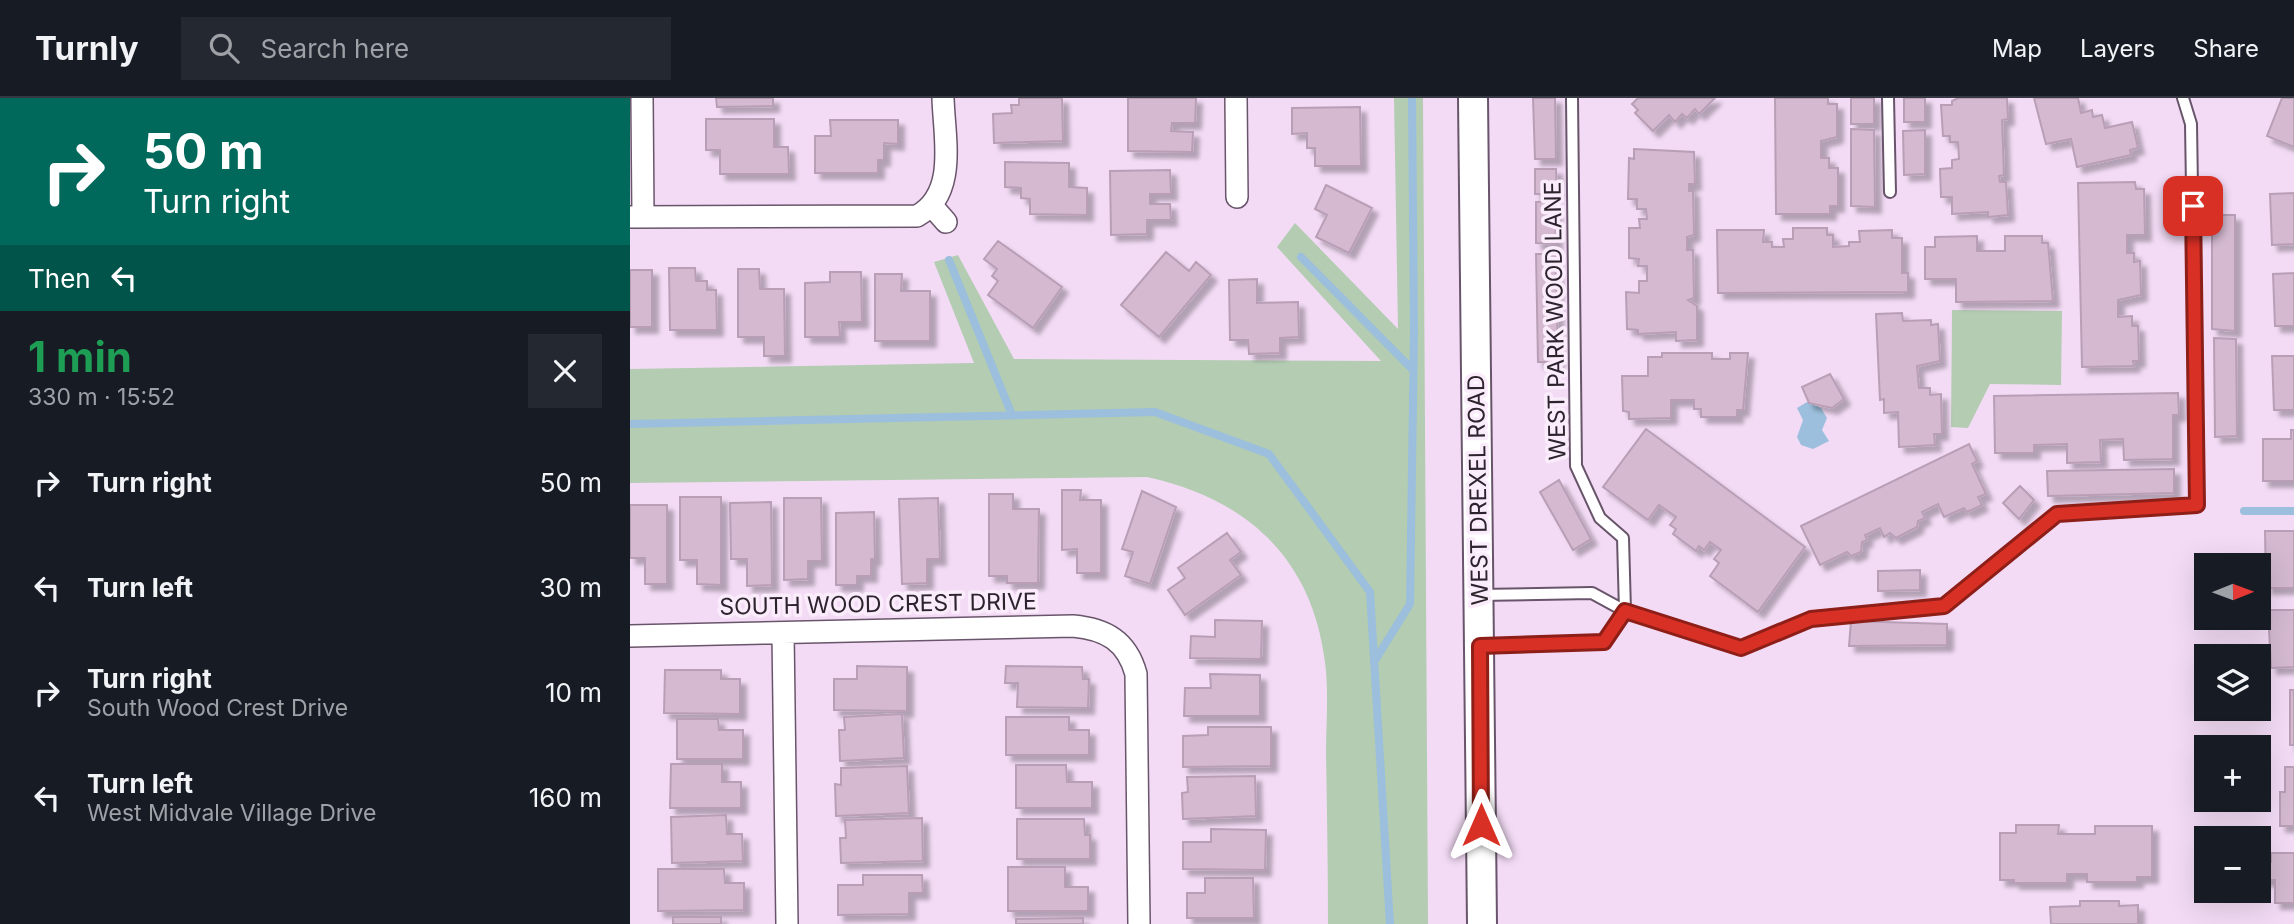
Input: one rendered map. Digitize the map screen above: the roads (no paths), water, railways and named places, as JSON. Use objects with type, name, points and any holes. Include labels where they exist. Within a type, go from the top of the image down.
[{"type":"street","points":[[642,98],[637,216],[906,218],[917,216],[932,206],[937,200],[944,179],[943,98]]},
{"type":"street","points":[[1236,98],[1237,197]]},
{"type":"street","name":"WEST DREXEL ROAD","points":[[1473,98],[1482,924]]},
{"type":"street","points":[[932,206],[946,222]]},
{"type":"street","name":"SOUTH WOOD CREST DRIVE","points":[[630,636],[1073,626],[1100,629],[1128,639],[1136,674],[1139,924]]},
{"type":"street","points":[[783,633],[787,924]]},
{"type":"lane","name":"WEST PARK WOOD LANE","points":[[1572,98],[1576,466],[1600,518],[1623,538],[1625,611]]},
{"type":"lane","points":[[1888,98],[1890,192]]},
{"type":"lane","points":[[1479,595],[1592,593],[1625,611],[1741,648],[1811,619],[1944,606],[2057,514],[2197,505],[2191,124],[2183,98]]},
{"type":"lane","points":[[1480,646],[1604,642],[1625,611]]},
{"type":"water","points":[[1807,402],[1821,408],[1827,418],[1822,430],[1829,441],[1813,449],[1801,445],[1797,437],[1803,420],[1797,408]]},
{"type":"waterway","points":[[1374,662],[1410,604],[1414,333],[1412,98]]},
{"type":"waterway","points":[[1301,257],[1413,370]]},
{"type":"waterway","points":[[949,260],[1012,415]]},
{"type":"waterway","points":[[630,424],[1155,412],[1269,454],[1370,592],[1390,924]]},
{"type":"waterway","points":[[2244,511],[2294,511]]}]
